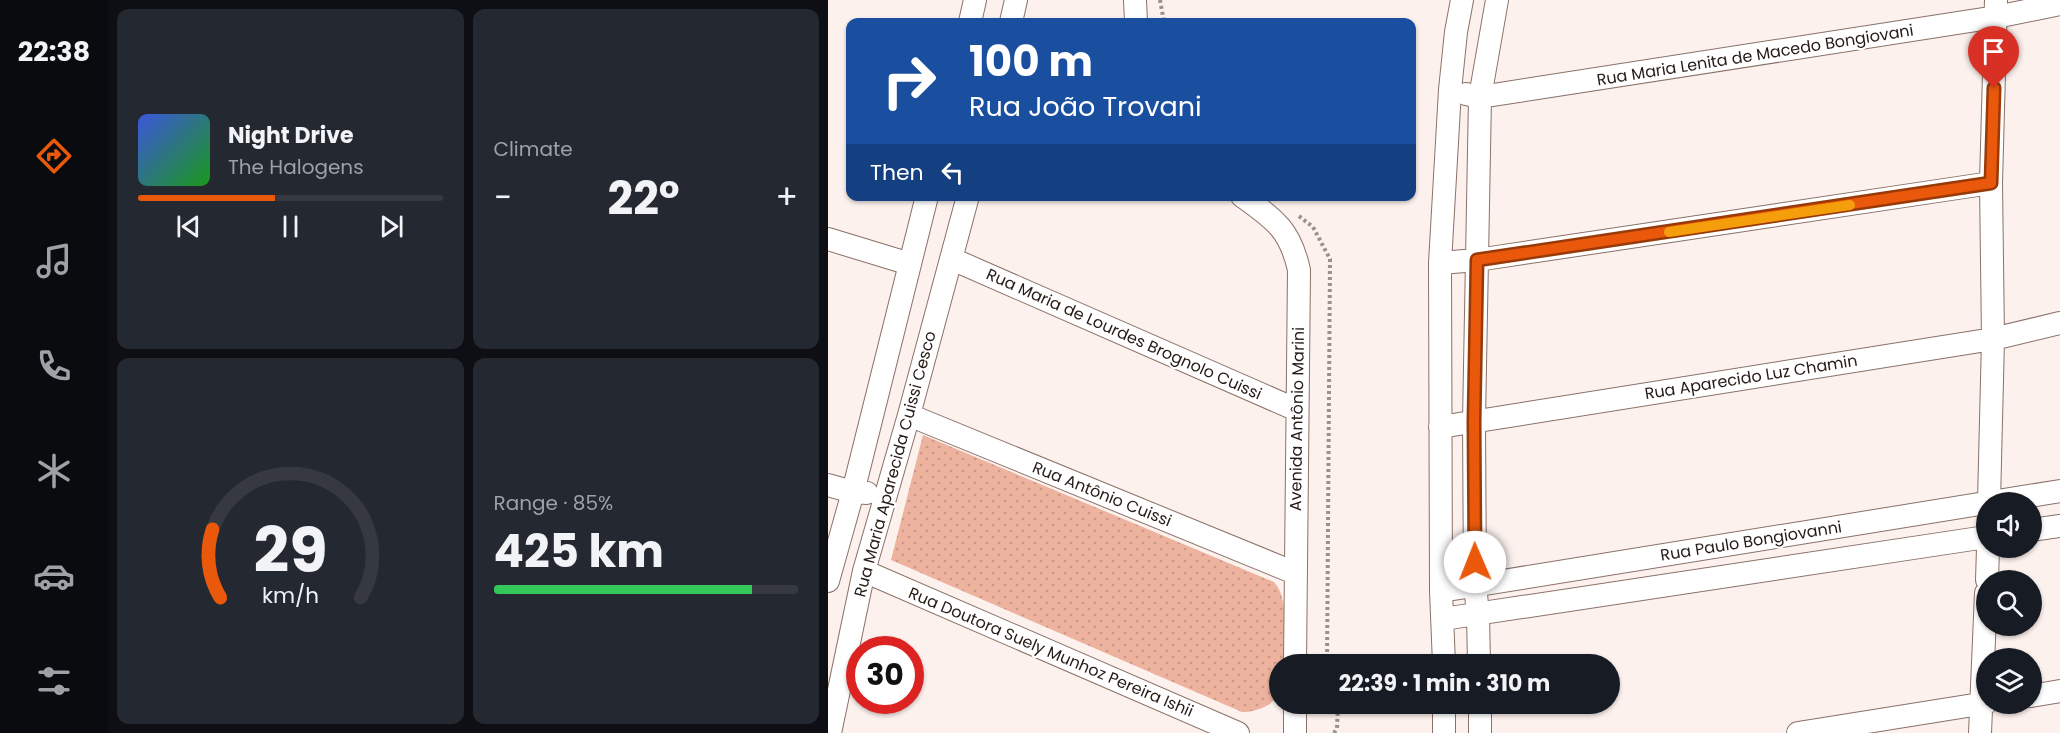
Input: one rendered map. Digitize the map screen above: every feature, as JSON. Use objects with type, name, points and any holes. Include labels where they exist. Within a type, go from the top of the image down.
[{"type":"street","points":[[971,18],[975,0]]},
{"type":"street","points":[[1012,18],[1016,0]]},
{"type":"street","points":[[1135,0],[1136,18]]},
{"type":"street","points":[[1444,654],[1441,591],[1440,263],[1450,90],[1462,0]]},
{"type":"street","points":[[1479,654],[1475,585],[1474,421],[1480,97],[1497,0]]},
{"type":"street","name":"Rua Maria Lenita de Macedo Bongiovani","points":[[1450,90],[1480,97],[1996,9],[2060,4]]},
{"type":"street","points":[[1989,492],[1993,339],[1991,183],[1996,9]]},
{"type":"street","points":[[1440,263],[1477,260],[1991,183]]},
{"type":"street","name":"Rua Maria Aparecida Cuissi Cesco","points":[[828,581],[854,492],[926,201]]},
{"type":"street","name":"Rua Maria Aparecida Cuissi Cesco","points":[[834,732],[864,571],[967,201]]},
{"type":"street","points":[[1236,201],[1274,219]]},
{"type":"street","name":"Avenida Antônio Marini","points":[[1249,201],[1274,219],[1290,243],[1299,270],[1295,654]]},
{"type":"street","points":[[828,238],[910,264]]},
{"type":"street","name":"Rua Maria de Lourdes Brognolo Cuissi","points":[[952,259],[1297,410]]},
{"type":"street","name":"Rua Aparecido Luz Chamin","points":[[1440,427],[1993,339],[2060,323]]},
{"type":"street","name":"Rua Antônio Cuissi","points":[[909,415],[1295,573]]},
{"type":"street","points":[[828,484],[854,492],[886,494]]},
{"type":"street","name":"Rua Paulo Bongiovanni","points":[[2042,494],[2060,491]]},
{"type":"street","name":"Rua Paulo Bongiovanni","points":[[1441,591],[1976,504]]},
{"type":"street","points":[[2042,528],[2060,526]]},
{"type":"street","name":"Rua Paulo Bongiovanni","points":[[1443,619],[1976,539]]},
{"type":"street","name":"Rua Doutora Suely Munhoz Pereira Ishii","points":[[864,571],[1238,733]]},
{"type":"street","points":[[2042,694],[2060,691]]},
{"type":"street","points":[[1810,732],[1976,704]]},
{"type":"street","points":[[1295,714],[1295,733]]},
{"type":"street","points":[[1444,714],[1444,733]]},
{"type":"street","points":[[1480,714],[1480,733]]},
{"type":"street","points":[[1980,733],[1982,714]]},
{"type":"path","points":[[1160,0],[1163,18]]},
{"type":"path","points":[[1298,215],[1313,227],[1330,259],[1327,654]]},
{"type":"path","points":[[1334,733],[1337,714]]},
{"type":"shaded area","points":[[923,435],[1274,582],[1282,598],[1285,621],[1283,654],[1269,654],[1269,705],[1253,711],[1242,712],[891,560]]},
{"type":"slow traffic","points":[[1669,232],[1850,205]]},
{"type":"route","points":[[1475,562],[1474,421],[1477,260],[1991,183],[1994,88]]}]
